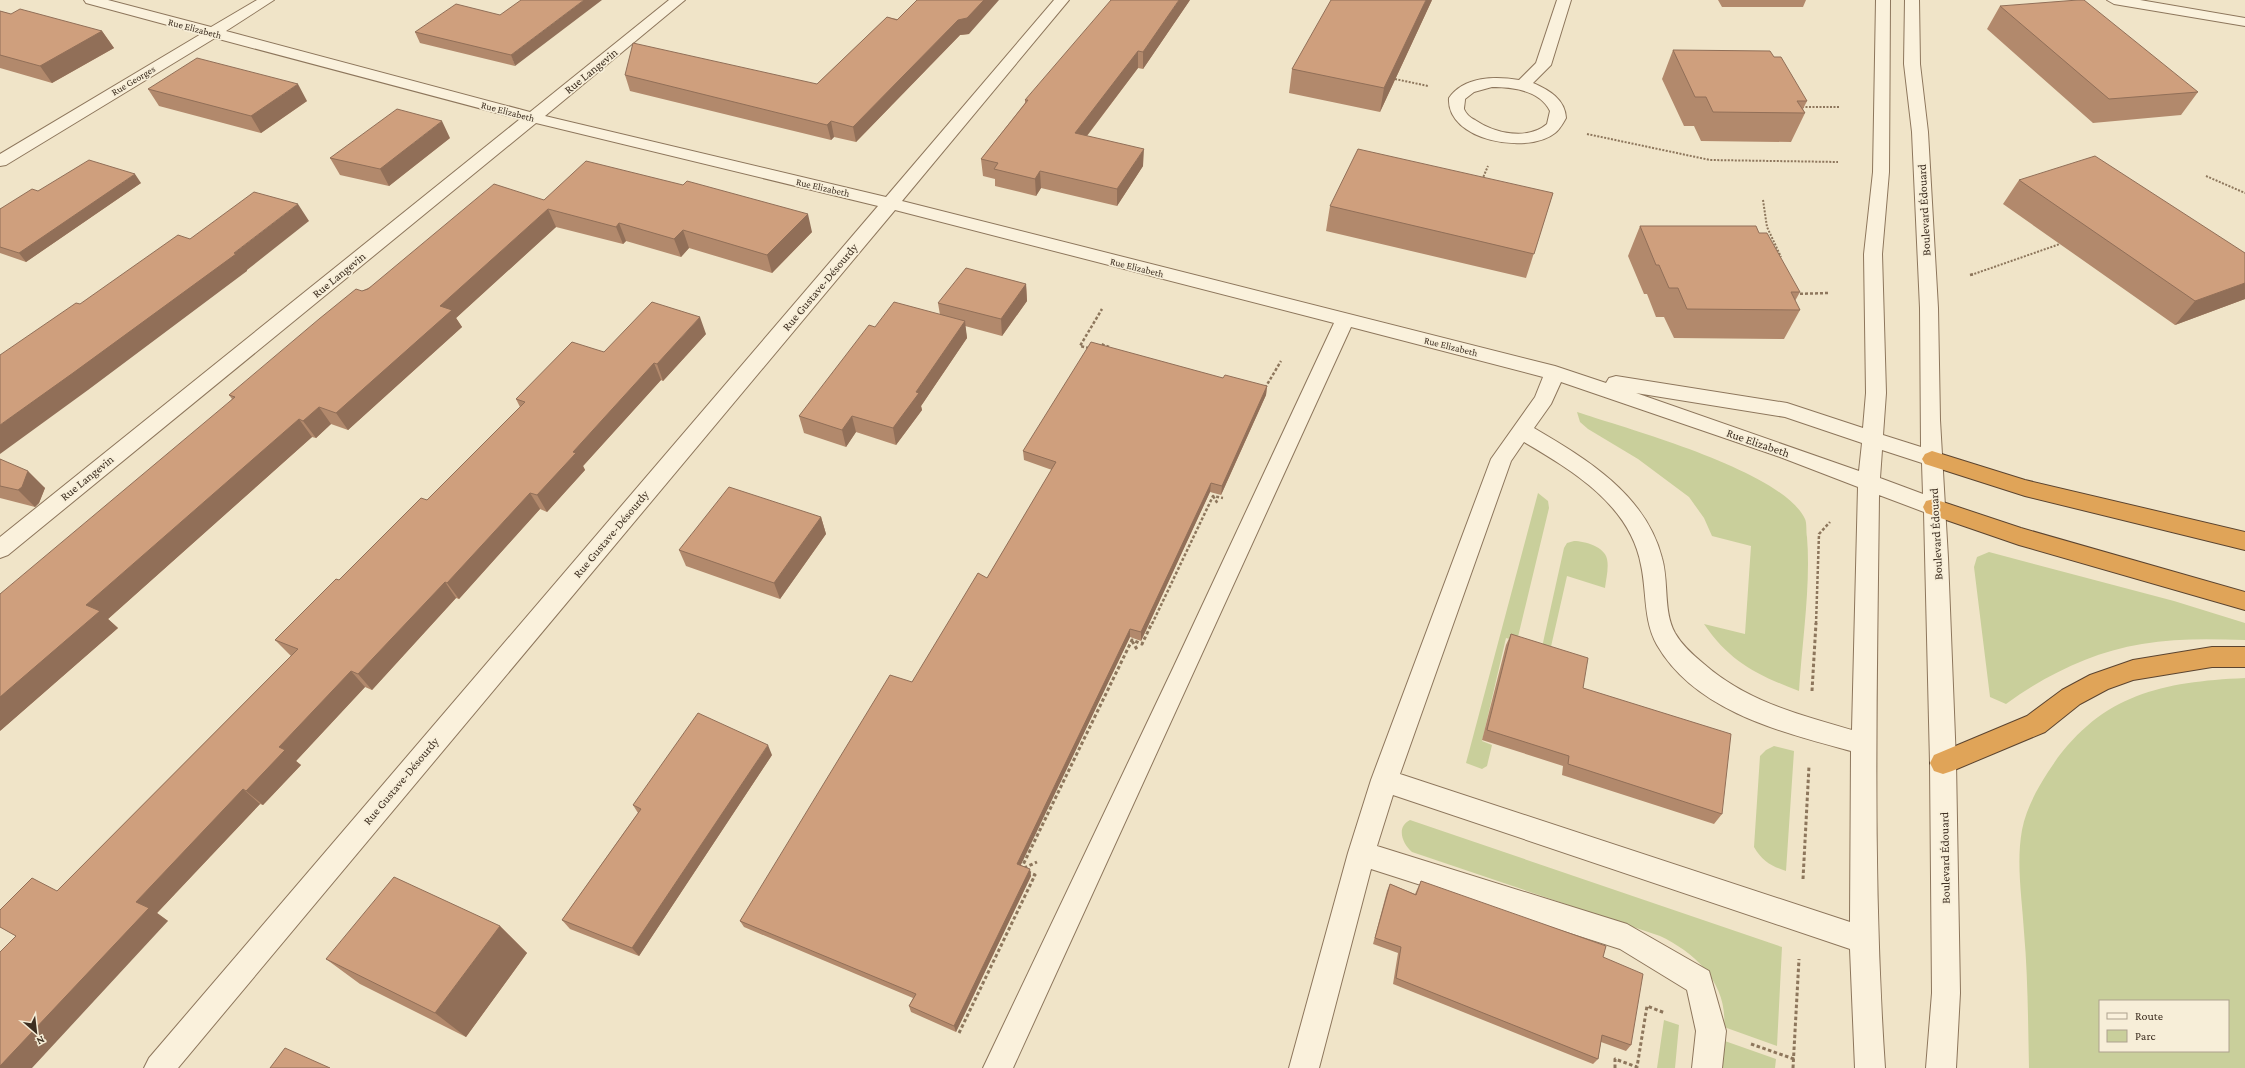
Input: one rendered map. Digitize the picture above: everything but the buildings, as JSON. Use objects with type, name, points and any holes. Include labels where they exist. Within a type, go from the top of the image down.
[{"type":"highway","points":[[1932,459],[2025,488],[2245,541]]},
{"type":"highway","points":[[1934,507],[2018,536],[2245,601]]},
{"type":"highway","points":[[1943,763],[2036,724],[2071,696],[2112,677],[2133,670],[2167,663],[2212,657],[2245,657]]},
{"type":"street","name":"Rue Elizabeth","points":[[91,0],[534,118],[891,204],[1555,373],[1869,482],[1934,507]]},
{"type":"street","name":"Rue Georges","points":[[0,161],[267,0]]},
{"type":"street","name":"Rue Langevin","points":[[0,549],[678,0]]},
{"type":"street","name":"Rue Gustave-Désourdy","points":[[159,1068],[1062,0]]},
{"type":"street","points":[[1523,85],[1543,66],[1564,0]]},
{"type":"street","points":[[1870,1068],[1864,940],[1864,744],[1869,482],[1876,393],[1873,254],[1881,172],[1883,0]]},
{"type":"street","name":"Boulevard Édouard","points":[[1912,0],[1912,64],[1920,132],[1928,301],[1943,763],[1946,993],[1941,1068]]},
{"type":"street","points":[[2114,0],[2245,22]]},
{"type":"street","points":[[1499,82],[1523,85],[1537,90],[1549,99],[1557,108],[1558,118],[1554,126],[1544,134],[1517,138],[1494,136],[1471,127],[1457,113],[1456,105],[1458,96],[1466,89],[1477,84],[1499,82]]},
{"type":"street","points":[[998,1068],[1186,666],[1345,319]]},
{"type":"street","name":"Rue Elizabeth","points":[[1555,373],[1787,410],[1932,459]]},
{"type":"street","points":[[1304,1068],[1361,853],[1384,780],[1501,459],[1544,399],[1555,373]]},
{"type":"street","points":[[1521,430],[1570,460],[1598,480],[1632,516],[1643,534],[1651,556],[1656,578],[1658,616],[1665,637],[1697,674],[1747,708],[1772,718],[1864,744]]},
{"type":"street","points":[[1384,780],[1864,940]]},
{"type":"street","points":[[1361,853],[1627,938],[1699,981],[1711,1031],[1707,1068]]},
{"type":"path","points":[[1396,79],[1430,87]]},
{"type":"path","points":[[1796,107],[1839,107]]},
{"type":"path","points":[[1581,133],[1710,160],[1838,162]]},
{"type":"path","points":[[1479,187],[1491,159]]},
{"type":"path","points":[[2206,176],[2245,193]]},
{"type":"path","points":[[1763,200],[1767,227],[1782,261]]},
{"type":"path","points":[[1970,275],[2060,244]]},
{"type":"path","points":[[1794,287],[1797,294]]},
{"type":"path","points":[[1790,294],[1829,293]]},
{"type":"path","points":[[1102,310],[1080,346],[1095,350],[1101,344],[1112,349]]},
{"type":"path","points":[[1268,393],[1263,391],[1281,361]]},
{"type":"path","points":[[1213,496],[1223,498],[1227,491]]},
{"type":"path","points":[[1213,496],[1218,504]]},
{"type":"path","points":[[1132,640],[1142,644],[1213,496]]},
{"type":"path","points":[[1812,694],[1819,534]]},
{"type":"path","points":[[1132,640],[1138,651]]},
{"type":"path","points":[[1021,869],[1132,640]]},
{"type":"path","points":[[1803,878],[1809,758]]},
{"type":"path","points":[[1021,869],[1037,862]]},
{"type":"path","points":[[959,1033],[1035,875],[1021,869]]},
{"type":"path","points":[[1793,1068],[1799,954]]},
{"type":"path","points":[[1615,1068],[1615,1059],[1637,1067],[1647,1006],[1667,1014]]},
{"type":"path","points":[[1744,1042],[1794,1059]]},
{"type":"green space","points":[[1577,412],[1702,454],[1767,484],[1791,501],[1806,521],[1808,555],[1807,594],[1799,691],[1757,673],[1734,658],[1704,624],[1745,634],[1751,546],[1712,536],[1704,518],[1689,497],[1638,459],[1588,429],[1580,422]]},
{"type":"green space","points":[[1538,493],[1548,501],[1549,508],[1517,641],[1506,638],[1482,741],[1492,745],[1487,766],[1482,769],[1466,763]]},
{"type":"green space","points":[[1574,541],[1584,542],[1603,551],[1607,559],[1608,566],[1605,588],[1567,576],[1550,651],[1542,648],[1544,638],[1564,548],[1567,543]]},
{"type":"green space","points":[[1989,552],[2174,601],[2245,623],[2245,640],[2181,640],[2155,642],[2123,648],[2088,659],[2053,674],[2021,693],[2006,704],[1990,697],[1974,567],[1977,557]]},
{"type":"green space","points":[[2245,678],[2245,1068],[2029,1068],[2028,1000],[2020,881],[2020,842],[2026,814],[2048,772],[2067,746],[2088,725],[2110,709],[2133,698],[2158,689],[2185,684]]},
{"type":"green space","points":[[1774,746],[1794,751],[1786,871],[1767,862],[1760,856],[1754,847],[1760,756],[1766,750]]},
{"type":"green space","points":[[1410,820],[1782,947],[1777,1046],[1724,1027],[1724,1011],[1721,997],[1715,984],[1707,972],[1686,951],[1660,936],[1412,852],[1403,840],[1402,835],[1403,827]]},
{"type":"green space","points":[[1664,1020],[1679,1025],[1675,1068],[1657,1068]]},
{"type":"green space","points":[[1722,1040],[1776,1059],[1775,1068],[1720,1068]]}]
